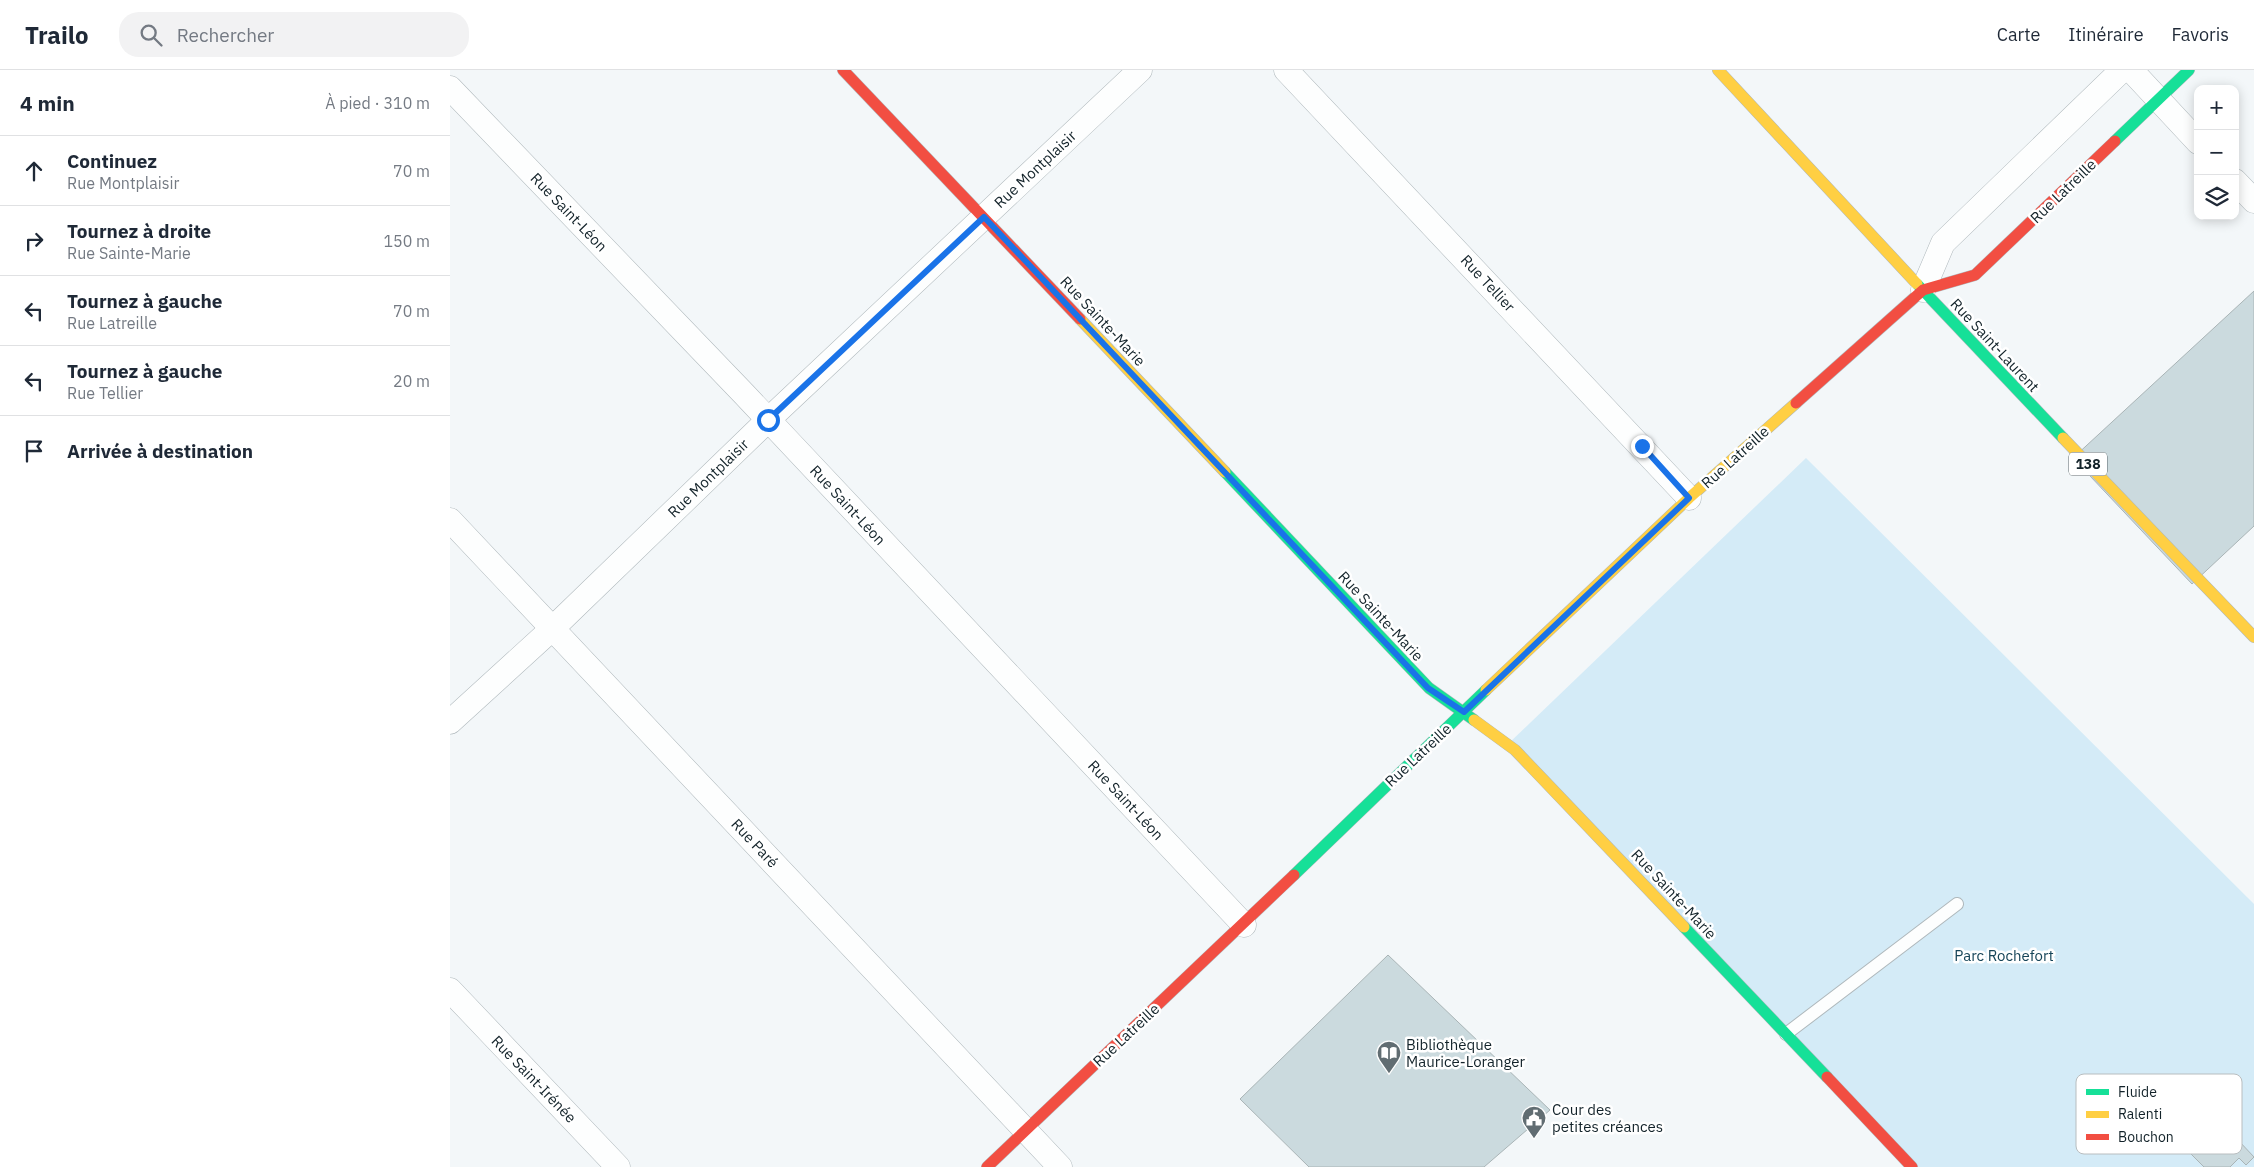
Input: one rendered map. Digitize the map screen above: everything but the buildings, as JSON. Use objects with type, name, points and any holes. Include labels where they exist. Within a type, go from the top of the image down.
[{"type":"street","name":"Rue Sainte-Marie","points":[[843,70],[1428,688],[1515,750],[1912,1167]]},
{"type":"street","name":"Rue Montplaisir","points":[[450,722],[553,628],[768,420],[1140,70]]},
{"type":"street","name":"Rue Tellier","points":[[1286,70],[1689,498]]},
{"type":"street","name":"Rue Saint-Laurent","points":[[1718,70],[1923,290],[2254,637]]},
{"type":"street","name":"Rue Latreille","points":[[1923,290],[1942,243],[2122,70]]},
{"type":"street","points":[[2131,70],[2194,138]]},
{"type":"street","name":"Rue Latreille","points":[[987,1167],[1244,925],[1352,818],[1689,498],[1923,290],[1975,275],[2189,70]]},
{"type":"street","name":"Rue Saint-Léon","points":[[450,88],[768,420],[1244,925]]},
{"type":"street","points":[[2239,185],[2254,201]]},
{"type":"street","name":"Rue Paré","points":[[450,520],[1060,1167]]},
{"type":"street","name":"Rue Saint-Irénée","points":[[450,990],[618,1167]]},
{"type":"lane","points":[[1786,1034],[1957,904]]},
{"type":"green space","name":"Parc Rochefort","points":[[1806,458],[2254,904],[2254,1167],[1914,1167],[1507,745]]},
{"type":"traffic: fast","points":[[2115,141],[2189,70]]},
{"type":"traffic: fast","points":[[1917,284],[2063,438]]},
{"type":"traffic: fast","points":[[1225,472],[1429,688],[1474,720]]},
{"type":"traffic: fast","points":[[1294,875],[1486,690]]},
{"type":"traffic: fast","points":[[1684,927],[1827,1077]]},
{"type":"traffic: slow","points":[[1718,70],[1917,284]]},
{"type":"traffic: slow","points":[[1080,319],[1225,472]]},
{"type":"traffic: slow","points":[[1486,690],[1689,498],[1796,403]]},
{"type":"traffic: slow","points":[[2063,438],[2254,637]]},
{"type":"traffic: slow","points":[[1474,720],[1515,750],[1684,927]]},
{"type":"traffic: jam","points":[[843,70],[1080,319]]},
{"type":"traffic: jam","points":[[1796,403],[1923,290],[1975,275],[2115,141]]},
{"type":"traffic: jam","points":[[987,1167],[1294,875]]},
{"type":"traffic: jam","points":[[1827,1077],[1912,1167]]},
{"type":"place","name":"Bibliothèque Maurice-Loranger","points":[[1389,1074]]},
{"type":"place","name":"Cour des petites créances","points":[[1534,1139]]},
{"type":"route","points":[[768,420],[984,217],[1428,688],[1464,712],[1689,498],[1642,446]]}]
